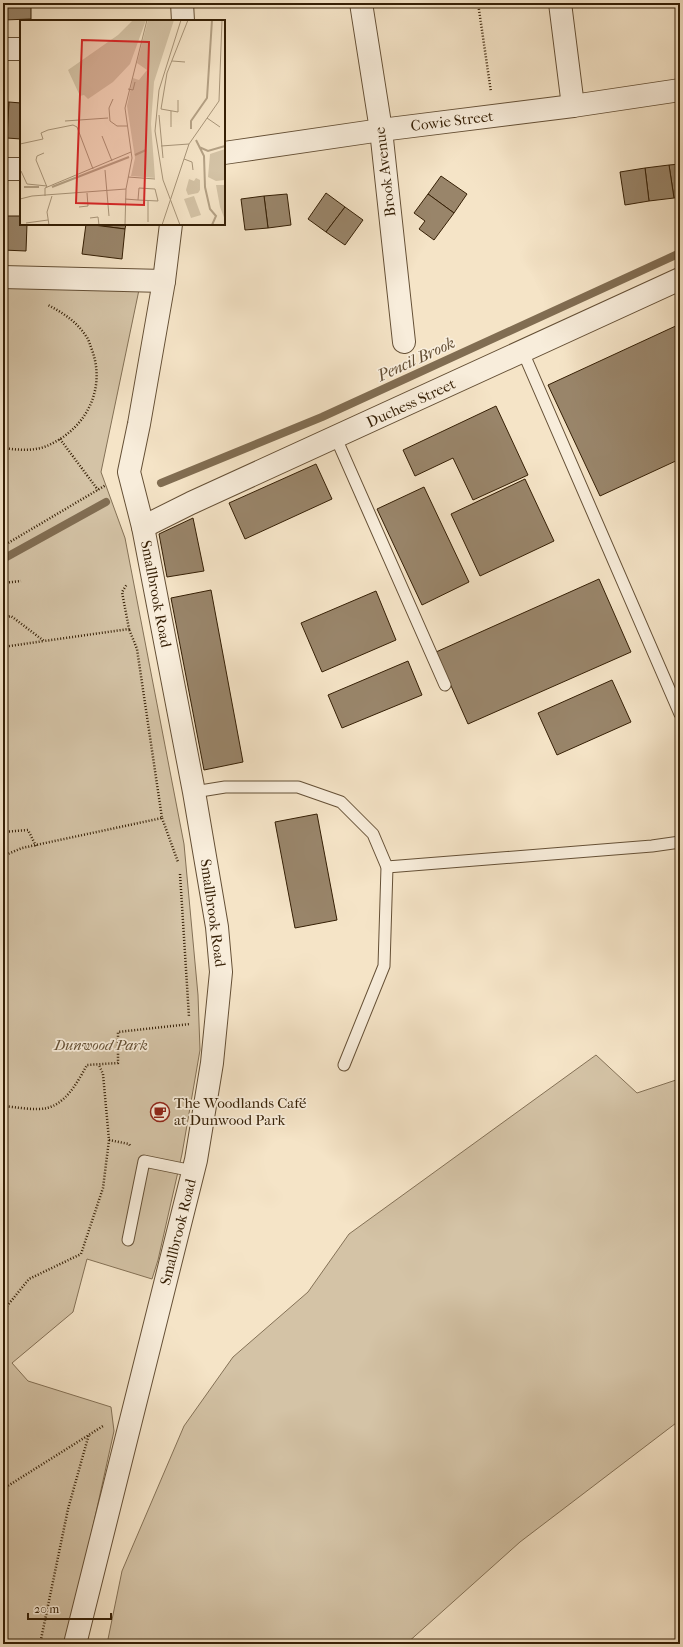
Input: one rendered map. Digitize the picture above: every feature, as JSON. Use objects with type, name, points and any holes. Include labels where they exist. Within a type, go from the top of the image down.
[{"type":"street","points":[[182,3],[183,20]]},
{"type":"street","name":"Brook Avenue","points":[[360,3],[381,130],[404,342]]},
{"type":"street","points":[[560,3],[573,106]]},
{"type":"street","points":[[3,49],[20,49]]},
{"type":"street","name":"Cowie Street","points":[[225,153],[381,130],[573,106],[680,90]]},
{"type":"street","points":[[3,169],[20,169]]},
{"type":"street","name":"Smallbrook Road","points":[[75,1644],[193,1171],[212,1063],[221,972],[217,926],[194,792],[143,528],[129,472],[164,281],[171,225]]},
{"type":"street","points":[[3,276],[164,281]]},
{"type":"street","name":"Duchess Street","points":[[143,528],[191,503],[336,438],[680,279]]},
{"type":"lane","points":[[523,352],[680,714]]},
{"type":"lane","points":[[336,438],[445,684]]},
{"type":"lane","points":[[194,792],[225,787],[298,787],[341,802],[373,834],[387,867],[384,966],[344,1065]]},
{"type":"lane","points":[[387,867],[652,846],[680,842]]},
{"type":"lane","points":[[128,1240],[144,1161],[193,1171]]},
{"type":"path","points":[[478,3],[495,115]]},
{"type":"path","points":[[3,448],[25,450],[50,445],[72,431],[88,411],[96,386],[96,360],[86,336],[69,317],[47,304]]},
{"type":"path","points":[[60,439],[98,490]]},
{"type":"path","points":[[3,546],[129,472]]},
{"type":"path","points":[[147,554],[122,592],[129,629],[137,649],[162,818],[180,865]]},
{"type":"path","points":[[3,583],[21,581]]},
{"type":"path","points":[[3,618],[11,616],[44,641]]},
{"type":"path","points":[[3,647],[129,629]]},
{"type":"path","points":[[3,856],[22,848],[162,818]]},
{"type":"path","points":[[3,832],[28,830],[36,846]]},
{"type":"path","points":[[3,1106],[48,1108],[62,1100],[72,1090],[88,1065],[118,1063],[118,1032],[190,1025],[180,872]]},
{"type":"path","points":[[3,1311],[29,1279],[81,1254],[103,1188],[109,1140],[103,1074],[99,1064]]},
{"type":"path","points":[[3,1489],[106,1423],[130,1420]]},
{"type":"path","points":[[40,1644],[68,1509],[88,1434]]},
{"type":"green space","name":"Dunwood Park","points":[[3,283],[140,285],[101,472],[125,538],[184,844],[198,995],[200,1050],[182,1154],[158,1260],[152,1279],[87,1259],[73,1312],[12,1363],[28,1381],[111,1407],[114,1431],[67,1644],[3,1644]]},
{"type":"green space","points":[[596,1055],[637,1093],[676,1080],[680,1088],[680,1420],[520,1542],[406,1644],[107,1644],[122,1571],[184,1426],[233,1357],[308,1292],[349,1234]]},
{"type":"building","points":[[3,3],[31,3],[31,19],[3,20]]},
{"type":"building","points":[[3,102],[9,102],[7,138],[3,138]]},
{"type":"building","points":[[9,102],[20,103],[20,139],[7,138]]},
{"type":"building","points":[[680,164],[680,197],[674,198],[669,165]]},
{"type":"building","points":[[669,165],[674,198],[649,201],[645,168]]},
{"type":"building","points":[[645,168],[649,201],[625,205],[620,172]]},
{"type":"building","points":[[441,176],[467,194],[454,213],[428,194]]},
{"type":"building","points":[[326,193],[345,207],[326,232],[308,219]]},
{"type":"building","points":[[287,194],[291,225],[268,228],[264,196]]},
{"type":"building","points":[[428,194],[454,213],[434,240],[419,229],[425,221],[414,213]]},
{"type":"building","points":[[264,196],[268,228],[245,230],[241,199]]},
{"type":"building","points":[[345,207],[363,220],[345,245],[326,232]]},
{"type":"building","points":[[3,216],[20,216],[20,225],[27,225],[26,251],[3,250]]},
{"type":"building","points":[[86,225],[125,229],[122,259],[82,254]]},
{"type":"building","points":[[94,225],[126,225],[125,229]]},
{"type":"building","points":[[680,324],[680,459],[600,496],[548,385]]},
{"type":"building","points":[[496,406],[528,475],[473,500],[453,458],[415,476],[403,450]]},
{"type":"building","points":[[316,464],[332,499],[245,539],[229,503]]},
{"type":"building","points":[[525,479],[554,541],[480,576],[451,514]]},
{"type":"building","points":[[424,487],[469,582],[422,605],[377,509]]},
{"type":"building","points":[[193,518],[204,571],[167,577],[159,534]]},
{"type":"building","points":[[599,579],[631,652],[468,724],[436,652]]},
{"type":"building","points":[[211,590],[243,762],[204,770],[171,598]]},
{"type":"building","points":[[376,591],[396,640],[322,672],[301,623]]},
{"type":"building","points":[[408,661],[422,695],[342,728],[328,695]]},
{"type":"building","points":[[612,680],[631,722],[557,755],[538,713]]},
{"type":"building","points":[[317,814],[337,920],[295,928],[275,822]]},
{"type":"waterway","name":"Pencil Brook","points":[[161,483],[322,417],[680,253]]},
{"type":"waterway","name":"Pencil Brook","points":[[3,559],[106,502]]},
{"type":"place","name":"The Woodlands Café at Dunwood Park","points":[[160,1112]]}]
